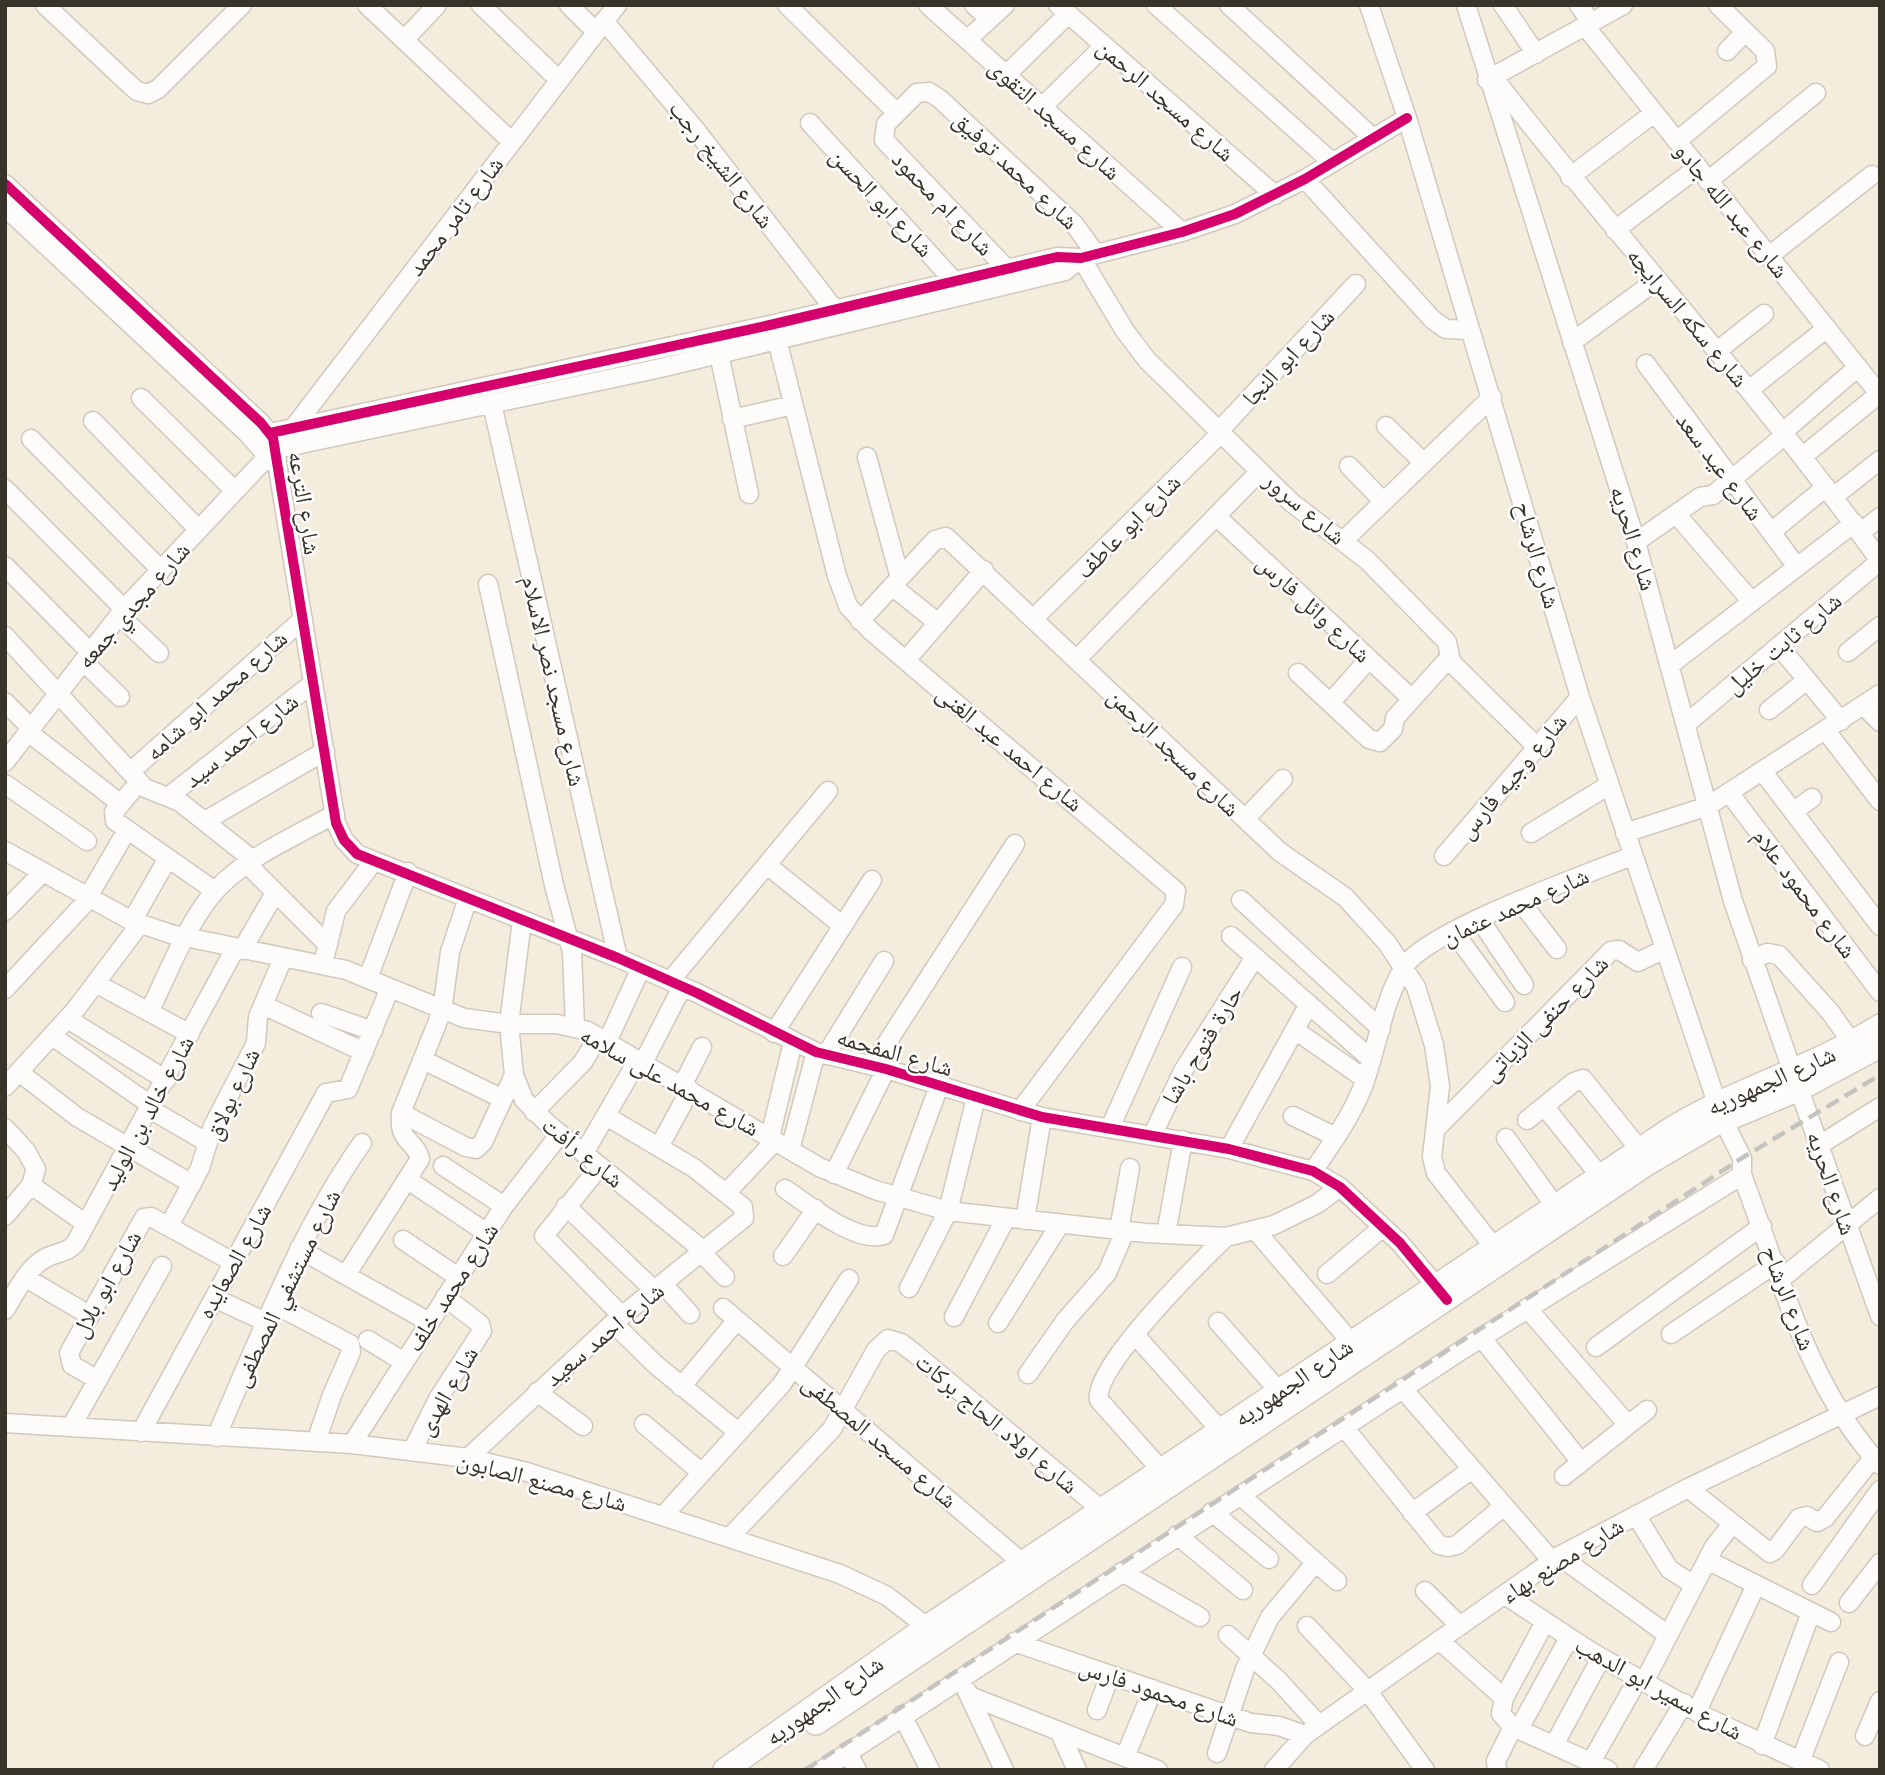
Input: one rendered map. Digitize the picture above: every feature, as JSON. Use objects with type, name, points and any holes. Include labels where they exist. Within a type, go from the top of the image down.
[{"type":"main road","name":"شارع الجمهوريه","points":[[1796,1081],[1880,1026]]},
{"type":"main road","name":"شارع الجمهوريه","points":[[751,1770],[927,1627],[1031,1569],[1103,1511],[1351,1342],[1441,1292],[1493,1246],[1640,1150],[1720,1111],[1880,1046]]},
{"type":"main road","name":"شارع الجمهوريه","points":[[725,1770],[845,1694],[1441,1292],[1648,1163],[1720,1111]]},
{"type":"street","points":[[45,5],[137,91],[148,94],[158,89],[239,6]]},
{"type":"street","points":[[367,5],[512,142]]},
{"type":"street","points":[[404,40],[437,5]]},
{"type":"street","points":[[481,5],[559,80]]},
{"type":"street","name":"شارع الشيخ رجب","points":[[569,5],[600,27],[678,108],[835,310]]},
{"type":"street","name":"شارع تامر محمد","points":[[294,427],[617,5]]},
{"type":"street","name":"شارع ام محمود","points":[[787,5],[897,113],[886,124],[883,135],[887,146],[1007,269]]},
{"type":"street","name":"شارع مسجد التقوى","points":[[928,5],[1182,232]]},
{"type":"street","points":[[974,5],[989,19]]},
{"type":"street","points":[[967,40],[1004,5]]},
{"type":"street","points":[[1156,5],[1332,162]]},
{"type":"street","points":[[1229,5],[1373,138]]},
{"type":"street","name":"شارع الرشاح","points":[[1369,5],[1407,118],[1580,696],[1663,950],[1720,1111],[1742,1158],[1742,1175],[1815,1368],[1839,1415],[1877,1461]]},
{"type":"street","name":"شارع الحريه","points":[[1466,5],[1636,542],[1686,724],[1704,807],[1752,960],[1880,1316]]},
{"type":"street","points":[[1503,5],[1535,54]]},
{"type":"street","name":"شارع عبد الله جادو","points":[[1579,5],[1588,24],[1654,113],[1858,367],[1877,387]]},
{"type":"street","points":[[1490,79],[1623,5]]},
{"type":"street","points":[[1676,141],[1765,71],[1768,61],[1765,51],[1718,5]]},
{"type":"street","points":[[1006,75],[1063,10]]},
{"type":"street","name":"شارع مسجد الرحمن","points":[[1063,10],[1275,195]]},
{"type":"street","points":[[1727,51],[1745,32]]},
{"type":"street","points":[[1042,107],[1104,46]]},
{"type":"street","name":"شارع سكه السرايجه","points":[[1490,79],[1784,433],[1880,561]]},
{"type":"street","name":"شارع محمد توفيق","points":[[897,113],[918,93],[929,92],[1074,223],[1088,256]]},
{"type":"street","points":[[1615,230],[1703,174],[1816,93]]},
{"type":"street","points":[[1570,177],[1654,113]]},
{"type":"street","points":[[273,451],[294,427],[835,310],[1057,257],[1088,256],[1182,232],[1235,214],[1275,195],[1407,118]]},
{"type":"street","name":"شارع ابو الحسن","points":[[810,123],[955,282]]},
{"type":"street","points":[[1769,256],[1872,175]]},
{"type":"street","points":[[1305,179],[1433,320],[1446,329],[1469,330]]},
{"type":"street","name":"شارع الترعه","points":[[5,184],[273,451],[335,814]]},
{"type":"street","name":"شارع الترعه","points":[[5,207],[273,451]]},
{"type":"street","points":[[273,451],[719,354],[1065,271],[1088,256]]},
{"type":"street","name":"شارع سرور","points":[[1088,256],[1136,347],[1306,514],[1367,560],[1447,642],[1449,658],[1537,747]]},
{"type":"street","points":[[1572,342],[1657,280]]},
{"type":"street","name":"شارع ابو النجا","points":[[1220,432],[1356,284]]},
{"type":"street","points":[[1717,351],[1765,314]]},
{"type":"street","points":[[1749,390],[1827,328]]},
{"type":"street","name":"شارع احمد عبد الغنى","points":[[777,340],[841,591],[860,621],[1176,891],[1174,905],[1020,1111]]},
{"type":"street","points":[[719,354],[748,494]]},
{"type":"street","name":"شارع عيد سعد","points":[[1646,364],[1797,567]]},
{"type":"street","points":[[1636,542],[1676,514],[1732,481],[1858,367]]},
{"type":"street","points":[[1802,457],[1877,387]]},
{"type":"street","points":[[1343,541],[1492,397]]},
{"type":"street","points":[[141,398],[235,491]]},
{"type":"street","name":"شارع مسجد نصر الاسلام","points":[[492,404],[618,958]]},
{"type":"street","points":[[733,419],[793,405]]},
{"type":"street","points":[[93,421],[198,529]]},
{"type":"street","points":[[1386,426],[1423,462]]},
{"type":"street","name":"شارع ابو عاطف","points":[[1034,618],[1220,432]]},
{"type":"street","points":[[31,439],[160,569]]},
{"type":"street","name":"شارع مجدي جمعه","points":[[5,762],[122,612],[273,451]]},
{"type":"street","points":[[867,457],[896,582],[939,623]]},
{"type":"street","points":[[1771,532],[1880,460]]},
{"type":"street","points":[[1349,467],[1383,501]]},
{"type":"street","points":[[1077,659],[1260,471]]},
{"type":"street","points":[[5,489],[159,653]]},
{"type":"street","points":[[1676,514],[1752,602]]},
{"type":"street","name":"شارع وائل فارس","points":[[1216,516],[1412,699]]},
{"type":"street","points":[[1670,665],[1797,567],[1857,528],[1880,517]]},
{"type":"street","name":"شارع مسجد الرحمن","points":[[896,582],[935,540],[943,536],[984,570],[1245,819],[1296,865],[1345,897],[1366,919],[1404,967],[1416,987],[1434,1045],[1440,1086],[1432,1157],[1436,1172],[1493,1246]]},
{"type":"street","name":"شارع ثابت خليل","points":[[1686,724],[1880,561]]},
{"type":"street","points":[[5,566],[120,697]]},
{"type":"street","points":[[906,660],[984,570]]},
{"type":"street","points":[[860,621],[896,582]]},
{"type":"street","points":[[488,584],[569,939],[574,965],[575,1027]]},
{"type":"street","name":"شارع محمد ابو شامه","points":[[121,804],[135,777],[303,619]]},
{"type":"street","points":[[1848,652],[1880,626]]},
{"type":"street","points":[[5,636],[59,691],[135,777],[152,793],[168,797],[205,821],[250,862],[275,893],[328,945]]},
{"type":"street","points":[[1779,646],[1807,680],[1880,801]]},
{"type":"street","points":[[1298,673],[1369,739],[1376,742],[1391,732],[1395,718],[1449,658]]},
{"type":"street","points":[[1330,703],[1369,659]]},
{"type":"street","points":[[1769,710],[1807,680]]},
{"type":"street","name":"شارع احمد سيد","points":[[168,797],[313,683]]},
{"type":"street","points":[[1625,833],[1704,807],[1730,794],[1880,694]]},
{"type":"street","name":"شارع وجيه فارس","points":[[1444,856],[1580,696]]},
{"type":"street","points":[[5,702],[29,730],[121,804],[114,818],[127,830],[215,891]]},
{"type":"street","points":[[1863,705],[1880,722]]},
{"type":"street","points":[[205,821],[325,751]]},
{"type":"street","points":[[1763,772],[1880,926]]},
{"type":"street","points":[[1245,819],[1283,779]]},
{"type":"street","points":[[5,784],[87,841]]},
{"type":"street","points":[[1531,833],[1609,785]]},
{"type":"street","points":[[584,1153],[641,1062],[676,984],[766,865],[828,791]]},
{"type":"street","name":"شارع محمود علام","points":[[1730,794],[1877,981]]},
{"type":"street","points":[[1793,812],[1812,798]]},
{"type":"street","points":[[149,1012],[186,939],[215,891],[250,862],[335,814]]},
{"type":"street","name":"شارع المفحمه","points":[[335,814],[344,841],[357,853],[618,958],[821,1053],[879,1067],[1042,1117],[1153,1134],[1228,1149],[1314,1171],[1340,1188],[1383,1227],[1441,1292]]},
{"type":"street","points":[[5,989],[88,898],[127,830]]},
{"type":"street","points":[[834,1174],[879,1067],[1015,844]]},
{"type":"street","name":"شارع محمد على سلامه","points":[[5,851],[136,922],[186,939],[323,964],[368,978],[442,1011],[486,1023],[575,1027],[603,1039],[834,1174],[899,1198],[948,1211],[1122,1230],[1226,1237],[1256,1231],[1303,1212],[1340,1188]]},
{"type":"street","name":"شارع محمد عثمان","points":[[1404,967],[1424,948],[1454,932],[1520,901],[1632,856]]},
{"type":"street","points":[[5,1087],[97,984],[136,922],[168,858]]},
{"type":"street","points":[[323,964],[340,905],[374,861]]},
{"type":"street","points":[[766,865],[843,926]]},
{"type":"street","points":[[368,978],[408,872]]},
{"type":"street","points":[[5,911],[42,873]]},
{"type":"street","points":[[774,1033],[873,880]]},
{"type":"street","name":"شارع خالد بن الوليد","points":[[26,1278],[43,1258],[69,1250],[86,1224],[190,1034],[238,950],[275,893]]},
{"type":"street","points":[[346,1275],[420,1159],[419,1154],[404,1139],[400,1124],[401,1113],[442,1011],[450,952],[468,898]]},
{"type":"street","points":[[1241,900],[1381,1029]]},
{"type":"street","points":[[1520,901],[1557,949]]},
{"type":"street","name":"شارع رأفت","points":[[522,920],[509,1024],[518,1089],[534,1112],[703,1252],[724,1277]]},
{"type":"street","points":[[1480,920],[1524,985]]},
{"type":"street","points":[[1454,932],[1505,1002]]},
{"type":"street","points":[[1231,936],[1371,1059]]},
{"type":"street","name":"شارع حنفى الزياتى","points":[[1436,1129],[1611,951],[1619,950],[1638,962],[1663,950]]},
{"type":"street","points":[[1752,960],[1767,953],[1779,955],[1831,1013],[1852,1043]]},
{"type":"street","name":"حارة فتوح باشا","points":[[1153,1134],[1183,1071],[1255,957]]},
{"type":"street","name":"شارع بولاق","points":[[169,1226],[192,1184],[213,1126],[258,1038],[256,1023],[283,958]]},
{"type":"street","points":[[606,1116],[727,1192],[778,1143],[821,1053],[884,961]]},
{"type":"street","points":[[1110,1128],[1182,967]]},
{"type":"street","points":[[1314,1171],[1336,1137],[1366,1079],[1404,967]]},
{"type":"street","points":[[534,1112],[603,1039],[641,968]]},
{"type":"street","points":[[97,984],[190,1034]]},
{"type":"street","points":[[263,1005],[364,1052],[390,988]]},
{"type":"street","points":[[1228,1149],[1309,1004]]},
{"type":"street","points":[[321,1013],[373,1031]]},
{"type":"street","points":[[68,1019],[166,1080]]},
{"type":"street","points":[[1295,1030],[1366,1079]]},
{"type":"street","points":[[52,1036],[151,1107],[208,1143]]},
{"type":"street","points":[[778,1143],[793,1042]]},
{"type":"street","points":[[659,1147],[702,1047]]},
{"type":"street","name":"شارع الصعايده","points":[[141,1432],[329,1090],[348,1089],[364,1052]]},
{"type":"street","points":[[423,1060],[503,1099]]},
{"type":"street","points":[[19,1072],[57,1103],[129,1149],[192,1184]]},
{"type":"street","points":[[401,1113],[466,1147],[476,1149],[483,1142],[514,1075]]},
{"type":"street","points":[[1527,1120],[1574,1082],[1586,1080],[1640,1150]]},
{"type":"street","points":[[785,1189],[852,1231],[876,1238],[888,1230],[939,1086]]},
{"type":"street","points":[[909,1288],[948,1211],[976,1098]]},
{"type":"street","points":[[1544,1106],[1600,1176]]},
{"type":"street","points":[[1818,1146],[1877,1115]]},
{"type":"street","points":[[1293,1116],[1336,1137]]},
{"type":"street","points":[[1025,1220],[1042,1117]]},
{"type":"street","points":[[5,1128],[26,1151],[34,1177],[86,1224]]},
{"type":"street","name":"شارع محمد خلف","points":[[352,1444],[504,1206],[560,1134]]},
{"type":"street","points":[[1506,1138],[1555,1206]]},
{"type":"street","points":[[1166,1234],[1183,1140]]},
{"type":"street","name":"شارع مستشفي المصطفى","points":[[216,1437],[299,1249],[328,1195],[362,1143]]},
{"type":"street","points":[[443,1166],[504,1206]]},
{"type":"street","points":[[600,1166],[545,1232],[545,1239],[681,1387],[738,1432]]},
{"type":"street","points":[[1028,1374],[1065,1321],[1107,1273],[1122,1230],[1130,1168]]},
{"type":"street","points":[[822,1770],[1402,1388],[1742,1175]]},
{"type":"street","points":[[9,1205],[34,1177]]},
{"type":"street","points":[[408,1180],[487,1233]]},
{"type":"street","name":"شارع احمد سعيد","points":[[468,1458],[537,1391],[617,1320],[745,1215],[743,1207],[727,1192]]},
{"type":"street","points":[[1671,1334],[1779,1271],[1847,1226],[1880,1198]]},
{"type":"street","points":[[566,1206],[690,1314]]},
{"type":"street","points":[[783,1256],[816,1209]]},
{"type":"street","name":"شارع ابو بلال","points":[[98,1380],[75,1367],[68,1357],[146,1217],[169,1226]]},
{"type":"street","points":[[954,1317],[1006,1218]]},
{"type":"street","points":[[998,1323],[1060,1224]]},
{"type":"street","points":[[169,1226],[233,1262]]},
{"type":"street","points":[[1596,1347],[1762,1226]]},
{"type":"street","points":[[1327,1274],[1383,1227]]},
{"type":"street","points":[[1256,1231],[1351,1342]]},
{"type":"street","points":[[1162,1471],[1099,1400],[1099,1385],[1135,1335],[1226,1237]]},
{"type":"street","points":[[403,1240],[458,1277]]},
{"type":"street","points":[[299,1249],[429,1322]]},
{"type":"street","points":[[71,1427],[162,1266]]},
{"type":"street","points":[[5,1310],[26,1278],[89,1315]]},
{"type":"street","points":[[663,1516],[793,1367],[849,1279]]},
{"type":"street","name":"شارع الهدى","points":[[412,1451],[438,1399],[482,1332],[480,1324],[445,1297]]},
{"type":"street","points":[[214,1298],[266,1322]]},
{"type":"street","points":[[274,1304],[350,1344],[351,1352],[331,1395],[316,1442]]},
{"type":"street","points":[[1527,1308],[1628,1425]]},
{"type":"street","name":"شارع مسجد المصطفى","points":[[681,1387],[730,1314],[1031,1569]]},
{"type":"street","points":[[1218,1322],[1279,1391]]},
{"type":"street","points":[[1135,1335],[1221,1431]]},
{"type":"street","points":[[1481,1337],[1581,1462]]},
{"type":"street","name":"شارع اولاد الحاج بركات","points":[[844,1411],[876,1350],[888,1339],[901,1343],[1103,1511]]},
{"type":"street","points":[[368,1340],[404,1362]]},
{"type":"street","points":[[1402,1388],[1504,1506],[1556,1559],[1668,1636]]},
{"type":"street","points":[[537,1391],[583,1426]]},
{"type":"street","name":"شارع مصنع بهاء","points":[[1274,1770],[1312,1730],[1556,1559],[1688,1488],[1880,1396]]},
{"type":"street","points":[[1563,1476],[1647,1410]]},
{"type":"street","points":[[729,1538],[832,1429],[844,1411]]},
{"type":"street","name":"شارع مصنع الصابون","points":[[5,1423],[352,1444],[468,1458],[527,1472],[864,1584],[887,1595],[927,1627]]},
{"type":"street","points":[[644,1424],[702,1472]]},
{"type":"street","points":[[1344,1427],[1436,1542],[1448,1547],[1457,1545],[1504,1506]]},
{"type":"street","points":[[1688,1488],[1764,1550],[1772,1552],[1799,1518],[1807,1516],[1817,1522],[1825,1518],[1877,1461]]},
{"type":"street","points":[[1412,1513],[1472,1469]]},
{"type":"street","points":[[1812,1585],[1880,1490]]},
{"type":"street","points":[[1240,1495],[1337,1581]]},
{"type":"street","points":[[1212,1513],[1269,1559]]},
{"type":"street","points":[[1636,1515],[1673,1573],[1694,1585]]},
{"type":"street","points":[[1591,1762],[1668,1636],[1707,1560],[1732,1524]]},
{"type":"street","points":[[1177,1535],[1243,1590]]},
{"type":"street","points":[[1707,1560],[1831,1622]]},
{"type":"street","points":[[1217,1753],[1251,1655],[1273,1610],[1316,1562]]},
{"type":"street","points":[[1849,1603],[1880,1563]]},
{"type":"street","points":[[1122,1572],[1200,1617]]},
{"type":"street","points":[[1649,1768],[1690,1707],[1756,1585]]},
{"type":"street","points":[[1425,1591],[1460,1626]]},
{"type":"street","name":"شارع سمير ابو الدهب","points":[[1506,1595],[1601,1658],[1762,1745],[1820,1770]]},
{"type":"street","points":[[1762,1745],[1811,1612]]},
{"type":"street","points":[[1545,1622],[1504,1698],[1501,1714],[1516,1728],[1608,1770]]},
{"type":"street","points":[[1307,1626],[1367,1690],[1425,1770]]},
{"type":"street","points":[[1228,1635],[1251,1655],[1312,1730]]},
{"type":"street","points":[[1497,1770],[1496,1761],[1569,1638]]},
{"type":"street","points":[[1439,1640],[1504,1698]]},
{"type":"street","name":"شارع محمود فارس","points":[[1014,1642],[1230,1716],[1312,1730]]},
{"type":"street","points":[[1554,1745],[1601,1658]]},
{"type":"street","points":[[1800,1762],[1839,1662]]},
{"type":"street","points":[[1097,1710],[1110,1675]]},
{"type":"street","points":[[961,1678],[1004,1770]]},
{"type":"street","points":[[970,1696],[1142,1765],[1153,1689]]},
{"type":"street","points":[[1865,1736],[1880,1701]]},
{"type":"street","points":[[902,1715],[930,1770]]},
{"type":"street","points":[[1059,1731],[1077,1770]]},
{"type":"street","points":[[848,1752],[856,1770]]},
{"type":"railway","points":[[805,1770],[1742,1158],[1880,1075]]},
{"type":"cycle path","points":[[270,433],[770,325],[1057,257],[1081,258],[1182,232],[1235,214],[1305,179],[1407,118]]},
{"type":"cycle path","points":[[5,184],[261,423],[273,438],[336,823],[344,840],[357,854],[618,958],[697,993],[816,1052],[886,1069],[1042,1117],[1229,1149],[1313,1171],[1340,1187],[1400,1243],[1447,1300]]}]
